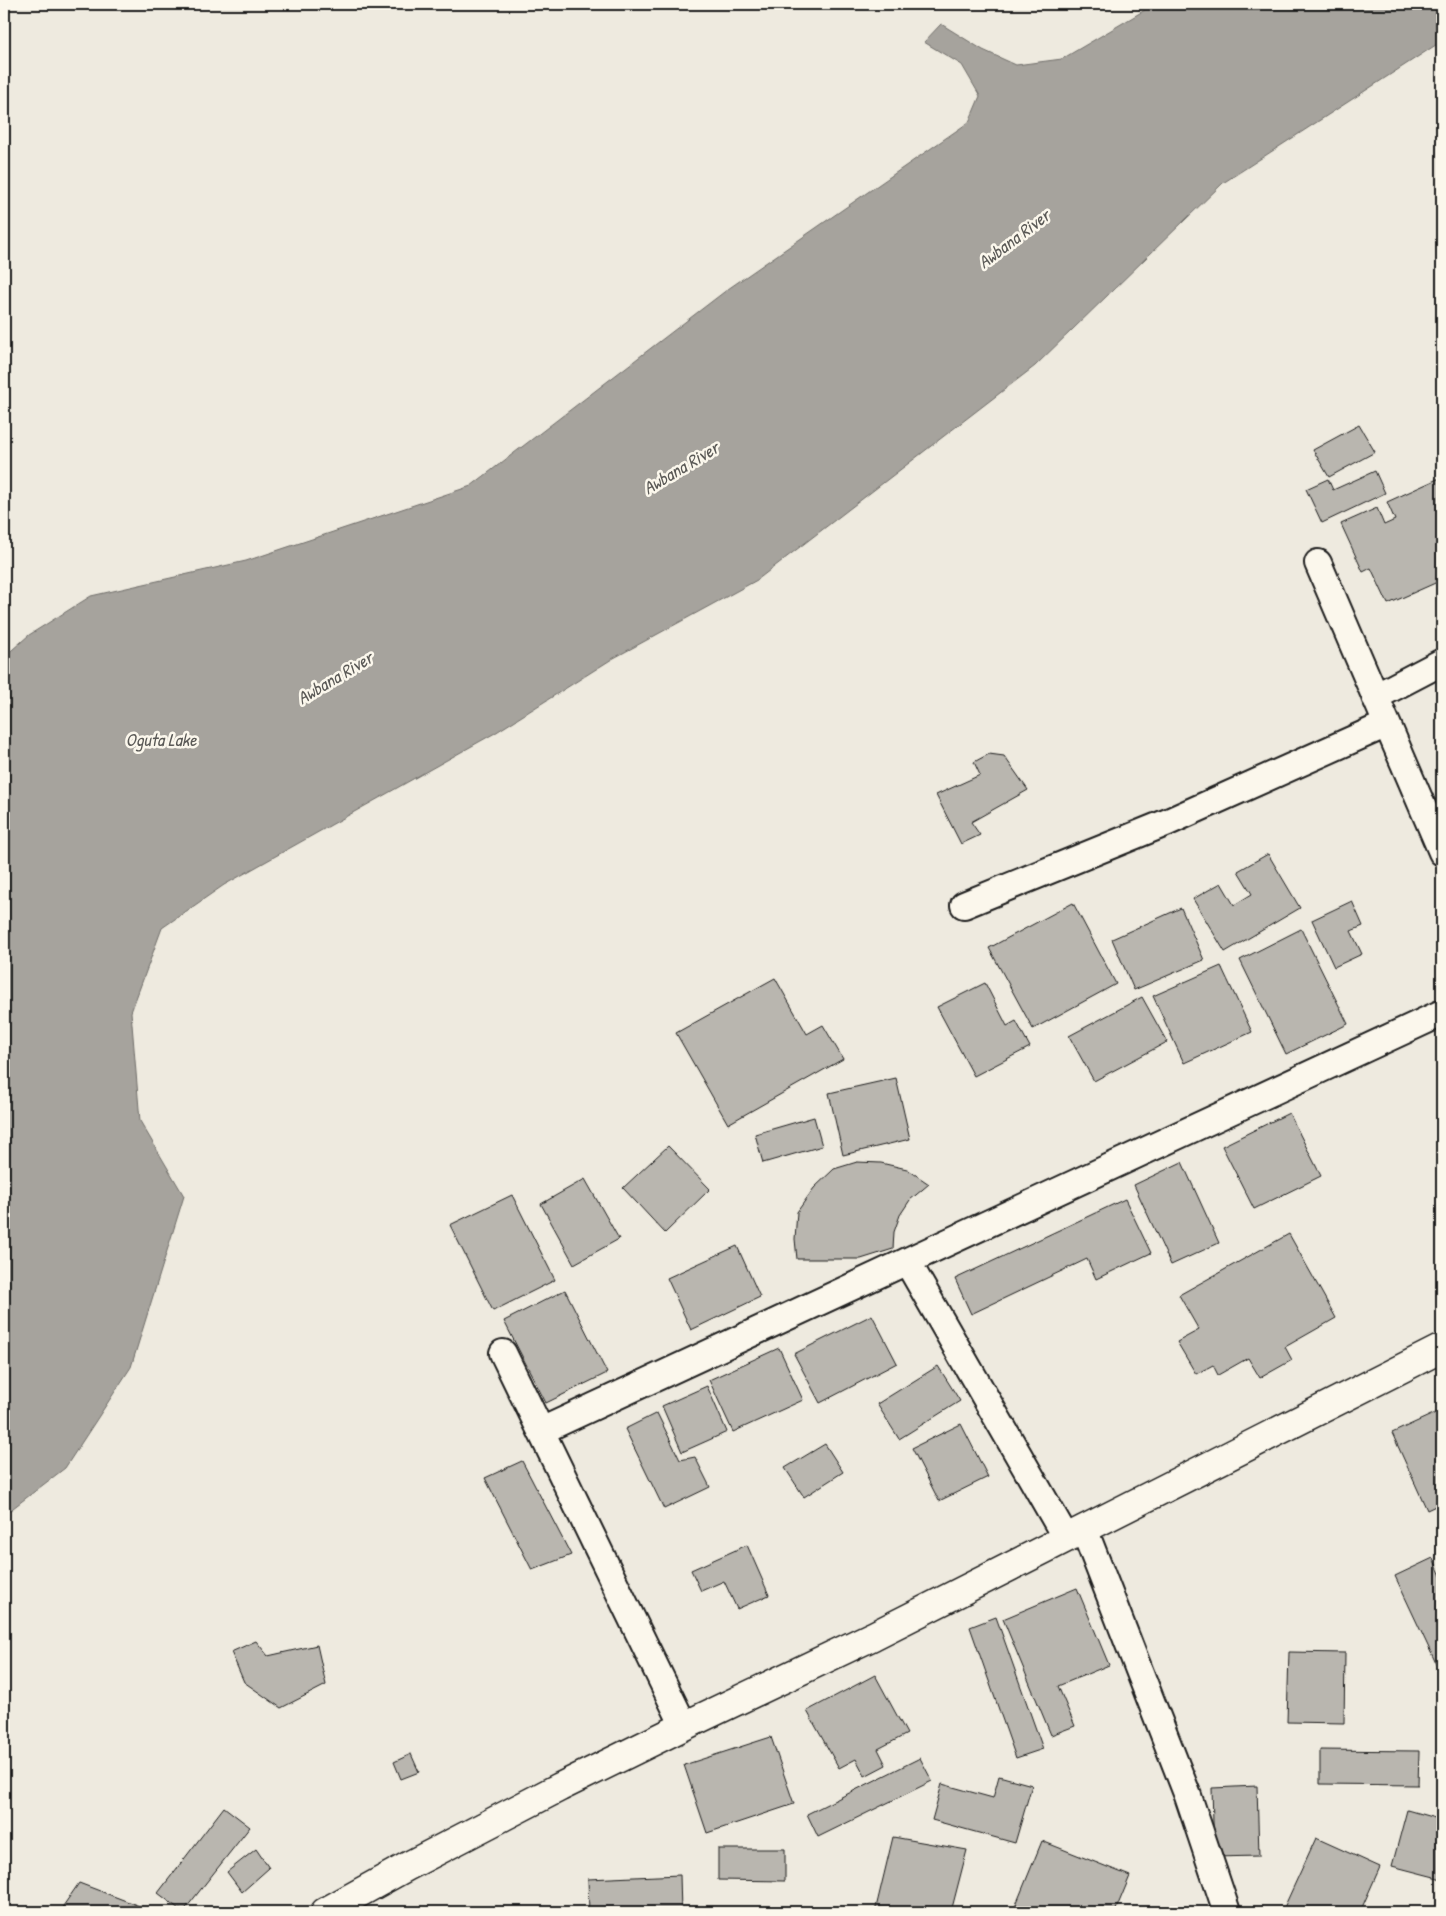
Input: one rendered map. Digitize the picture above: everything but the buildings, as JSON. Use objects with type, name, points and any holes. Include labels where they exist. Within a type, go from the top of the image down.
[{"type":"street","points":[[1318,563],[1442,852]]},
{"type":"street","points":[[1375,696],[1442,662]]},
{"type":"street","points":[[964,904],[1168,822],[1387,724]]},
{"type":"street","points":[[541,1431],[1442,1013]]},
{"type":"street","points":[[907,1261],[1075,1534],[1188,1796],[1227,1912]]},
{"type":"street","points":[[325,1912],[433,1853],[684,1726],[873,1636],[1442,1348]]},
{"type":"street","points":[[503,1352],[684,1726]]},
{"type":"water","name":"Oguta Lake","points":[[1155,4],[1442,4],[1442,41],[1223,183],[1035,366],[757,580],[612,659],[495,733],[224,885],[162,928],[131,1012],[140,1121],[184,1196],[131,1367],[65,1468],[4,1515],[4,657],[29,635],[91,596],[246,561],[471,486],[728,289],[969,122],[980,96],[962,65],[924,42],[941,24],[983,50],[1016,65],[1062,59]]},
{"type":"water label","name":"Awbana River","points":[[1014,239]]},
{"type":"water label","name":"Awbana River","points":[[681,468]]},
{"type":"water label","name":"Awbana River","points":[[335,678]]}]
